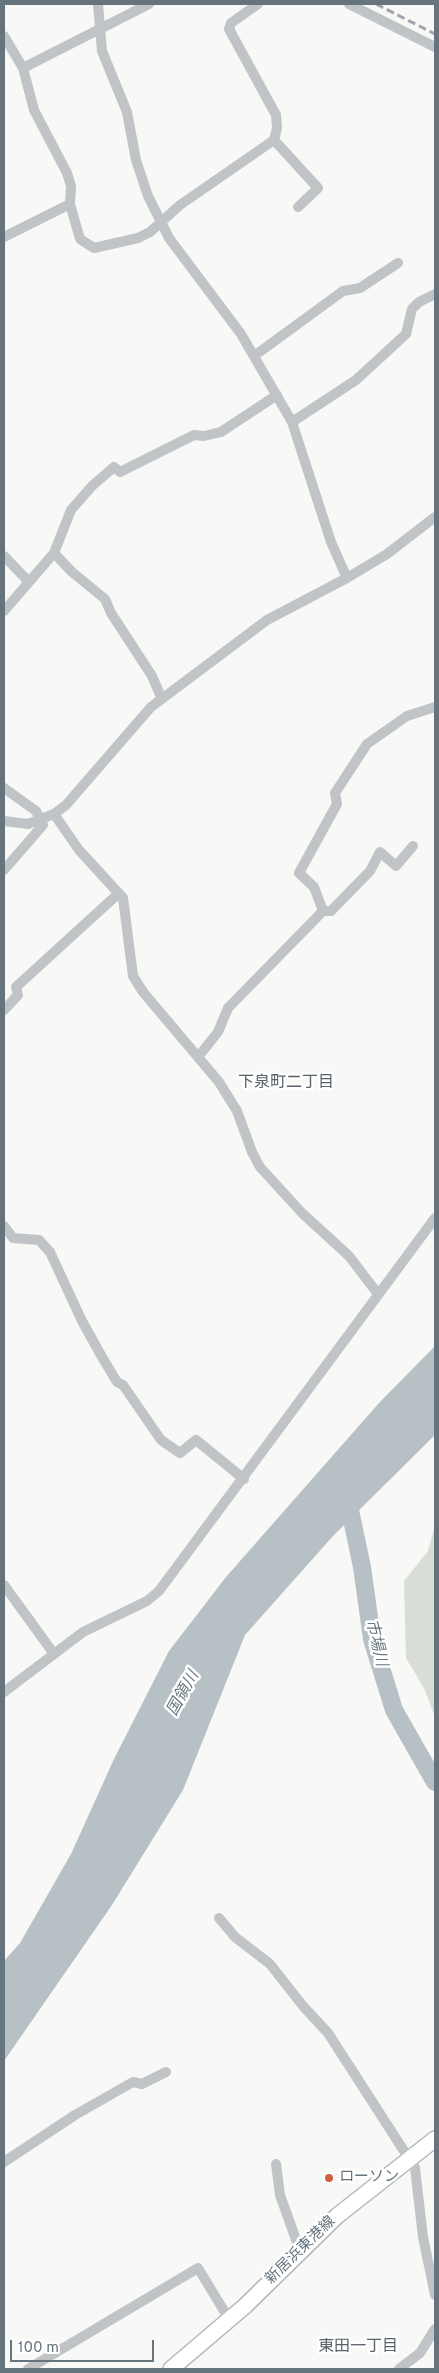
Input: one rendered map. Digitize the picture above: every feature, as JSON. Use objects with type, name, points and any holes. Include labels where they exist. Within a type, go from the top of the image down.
[{"type":"main road","name":"新居浜東港線","points":[[171,2369],[229,2319],[337,2216],[435,2138]]},
{"type":"street","points":[[98,4],[102,51],[127,112],[136,160],[148,196],[161,224],[254,356],[292,422],[331,542],[347,578]]},
{"type":"street","points":[[23,68],[149,4]]},
{"type":"street","points":[[4,36],[23,68],[34,110],[67,173],[71,186],[70,204],[80,239],[94,248],[138,238],[161,224],[180,205],[274,140],[277,128],[276,115],[229,29],[231,23],[258,4]]},
{"type":"street","points":[[350,4],[435,47]]},
{"type":"street","points":[[274,140],[318,188],[298,207]]},
{"type":"street","points":[[4,237],[70,204]]},
{"type":"street","points":[[254,356],[343,291],[360,288],[398,263]]},
{"type":"street","points":[[292,422],[356,380],[406,334],[412,309],[419,302],[435,294]]},
{"type":"street","points":[[4,611],[54,553],[71,510],[92,486],[114,467],[120,472],[194,435],[204,436],[221,432],[277,395]]},
{"type":"street","points":[[4,821],[28,824],[54,814],[66,805],[151,707],[267,620],[347,578],[387,554],[435,517]]},
{"type":"street","points":[[54,553],[72,572],[105,599],[111,613],[152,676],[162,699]]},
{"type":"street","points":[[4,556],[29,582]]},
{"type":"street","points":[[323,910],[314,887],[299,873],[337,804],[335,793],[367,744],[407,716],[435,707]]},
{"type":"street","points":[[4,788],[36,811],[42,818],[44,825],[4,870]]},
{"type":"street","points":[[54,814],[79,850],[119,893],[125,905],[133,976],[143,992],[219,1082],[237,1111],[252,1152],[260,1167],[302,1213],[349,1256],[378,1294]]},
{"type":"street","points":[[323,910],[331,911],[370,871],[380,852],[396,866],[413,846]]},
{"type":"street","points":[[4,1010],[18,996],[16,987],[119,893]]},
{"type":"street","points":[[198,1057],[218,1032],[228,1008],[323,910]]},
{"type":"street","points":[[4,1692],[83,1632],[147,1601],[159,1591],[244,1479],[435,1218]]},
{"type":"street","points":[[4,1226],[13,1238],[38,1240],[50,1252],[82,1321],[102,1357],[117,1382],[123,1385],[161,1440],[180,1453],[196,1440],[244,1479]]},
{"type":"street","points":[[4,1584],[54,1654]]},
{"type":"street","points":[[219,1918],[235,1937],[270,1964],[328,2033],[415,2168],[423,2237],[435,2295]]},
{"type":"street","points":[[4,2162],[75,2115],[133,2082],[142,2084],[166,2072]]},
{"type":"street","points":[[276,2164],[280,2195],[300,2251]]},
{"type":"street","points":[[28,2369],[198,2268],[229,2319]]},
{"type":"street","points":[[400,2369],[420,2353],[435,2329]]},
{"type":"shaded area","points":[[435,1525],[435,1717],[424,1688],[406,1658],[404,1581],[428,1551]]},
{"type":"water","name":"国領川","points":[[435,1346],[435,1435],[333,1536],[245,1635],[183,1790],[112,1905],[4,2061],[4,1961],[20,1943],[71,1854],[114,1759],[169,1651],[226,1577],[379,1403]]},
{"type":"waterway","name":"市場川","points":[[347,1496],[362,1567],[372,1639],[394,1710],[435,1782]]},
{"type":"railway","points":[[376,4],[435,34]]},
{"type":"place","name":"ローソン","points":[[329,2178]]},
{"type":"district","name":"下泉町二丁目","points":[[286,1084]]},
{"type":"district","name":"東田一丁目","points":[[358,2348]]}]
